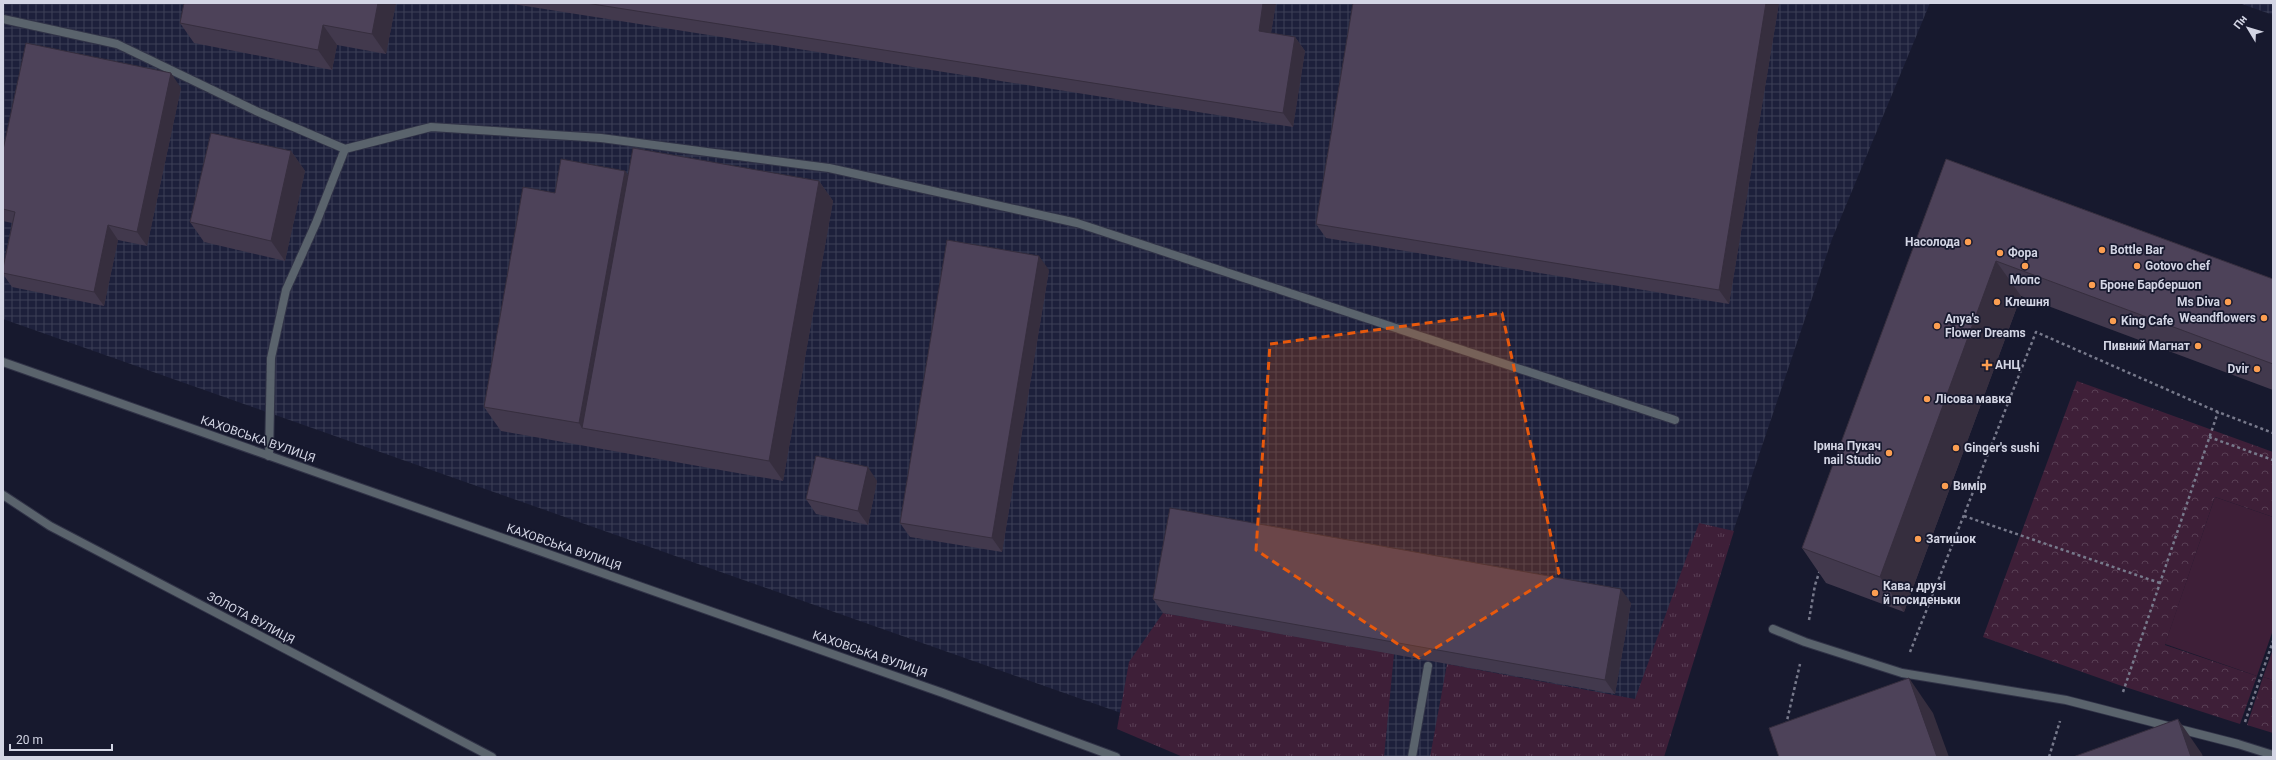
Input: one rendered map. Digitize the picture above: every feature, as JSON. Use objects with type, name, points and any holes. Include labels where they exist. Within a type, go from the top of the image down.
[{"type":"street","points":[[3,18],[117,44],[256,111],[345,149],[431,127],[601,138],[828,168],[1077,223],[1675,420]]},
{"type":"street","points":[[268,456],[271,358],[286,290],[316,223],[345,149]]},
{"type":"street","name":"КАХОВСЬКА ВУЛИЦЯ","points":[[3,362],[943,693],[1116,757]]},
{"type":"street","name":"ЗОЛОТА ВУЛИЦЯ","points":[[3,495],[50,526],[492,757]]},
{"type":"street","points":[[1773,630],[1805,642],[1902,673],[2066,700],[2238,744],[2273,755]]},
{"type":"street","points":[[1412,757],[1428,666]]},
{"type":"path","points":[[1902,673],[2036,332],[2218,412],[2273,433]]},
{"type":"path","points":[[2116,713],[2218,412]]},
{"type":"path","points":[[2209,437],[2273,460]]},
{"type":"path","points":[[1964,516],[2160,583]]},
{"type":"path","points":[[1786,726],[1805,642],[1815,585],[1822,562]]},
{"type":"path","points":[[2238,744],[2273,641]]},
{"type":"path","points":[[2049,757],[2066,700]]},
{"type":"highlighted area","points":[[1502,313],[1559,573],[1419,658],[1256,550],[1270,344]]},
{"type":"shaded area","points":[[3,3],[1930,3],[1832,239],[1711,597],[1663,757],[1246,757],[3,319]]},
{"type":"shaded area","points":[[2239,3],[2273,3],[2273,15]]},
{"type":"green space","points":[[2077,381],[2273,452],[2273,517],[2215,497],[2165,645],[2257,676],[2240,724],[2119,685],[1983,637]]},
{"type":"green space","points":[[2215,497],[2273,517],[2273,630],[2257,676],[2165,644]]},
{"type":"green space","points":[[1699,523],[1734,531],[1664,757],[1430,757],[1447,664],[1635,699]]},
{"type":"green space","points":[[1163,613],[1394,654],[1384,757],[1183,757],[1117,729],[1129,662]]},
{"type":"green space","points":[[2273,649],[2273,680],[2263,677]]},
{"type":"green space","points":[[2263,677],[2273,680],[2273,733],[2247,725]]},
{"type":"building","points":[[184,3],[378,3],[372,34],[323,25],[318,50],[180,23]]},
{"type":"building","points":[[586,3],[1263,3],[1259,31],[1295,37],[1283,113]]},
{"type":"building","points":[[1353,3],[1766,3],[1719,290],[1316,224]]},
{"type":"building","points":[[26,43],[171,73],[137,232],[108,225],[94,292],[3,273],[15,212],[3,209],[3,150]]},
{"type":"building","points":[[211,133],[291,151],[271,241],[190,222]]},
{"type":"building","points":[[633,148],[819,181],[769,461],[582,428]]},
{"type":"building","points":[[561,159],[625,171],[579,423],[484,407],[523,187],[555,193]]},
{"type":"building","points":[[1946,159],[2273,279],[2273,364],[1996,261],[1880,577],[1802,548]]},
{"type":"building","points":[[947,240],[1039,256],[992,538],[900,523]]},
{"type":"building","points":[[816,456],[868,467],[858,511],[806,499]]},
{"type":"building","points":[[1170,508],[1621,589],[1605,680],[1153,599]]},
{"type":"building","points":[[1909,678],[1937,757],[1779,757],[1769,728]]},
{"type":"building","points":[[2178,719],[2191,757],[2073,757]]},
{"type":"place","name":"Насолода","points":[[1968,242]]},
{"type":"place","name":"Bottle Bar","points":[[2102,250]]},
{"type":"place","name":"Фора","points":[[2000,253]]},
{"type":"place","name":"Мопс","points":[[2025,266]]},
{"type":"place","name":"Gotovo chef","points":[[2137,266]]},
{"type":"place","name":"Броне Барбершоп","points":[[2092,285]]},
{"type":"place","name":"Клешня","points":[[1997,302]]},
{"type":"place","name":"Ms Diva","points":[[2228,302]]},
{"type":"place","name":"Weandflowers","points":[[2264,318]]},
{"type":"place","name":"King Cafe","points":[[2113,321]]},
{"type":"place","name":"Anya's Flower Dreams","points":[[1937,326]]},
{"type":"place","name":"Пивний Магнат","points":[[2198,346]]},
{"type":"place","name":"АНЦ","points":[[1987,365]]},
{"type":"place","name":"Dvir","points":[[2257,369]]},
{"type":"place","name":"Лісова мавка","points":[[1927,399]]},
{"type":"place","name":"Ginger's sushi","points":[[1956,448]]},
{"type":"place","name":"Ірина Пукач nail Studio","points":[[1889,453]]},
{"type":"place","name":"Вимір","points":[[1945,486]]},
{"type":"place","name":"Затишок","points":[[1918,539]]},
{"type":"place","name":"Кава, друзі й посиденьки","points":[[1875,593]]}]
